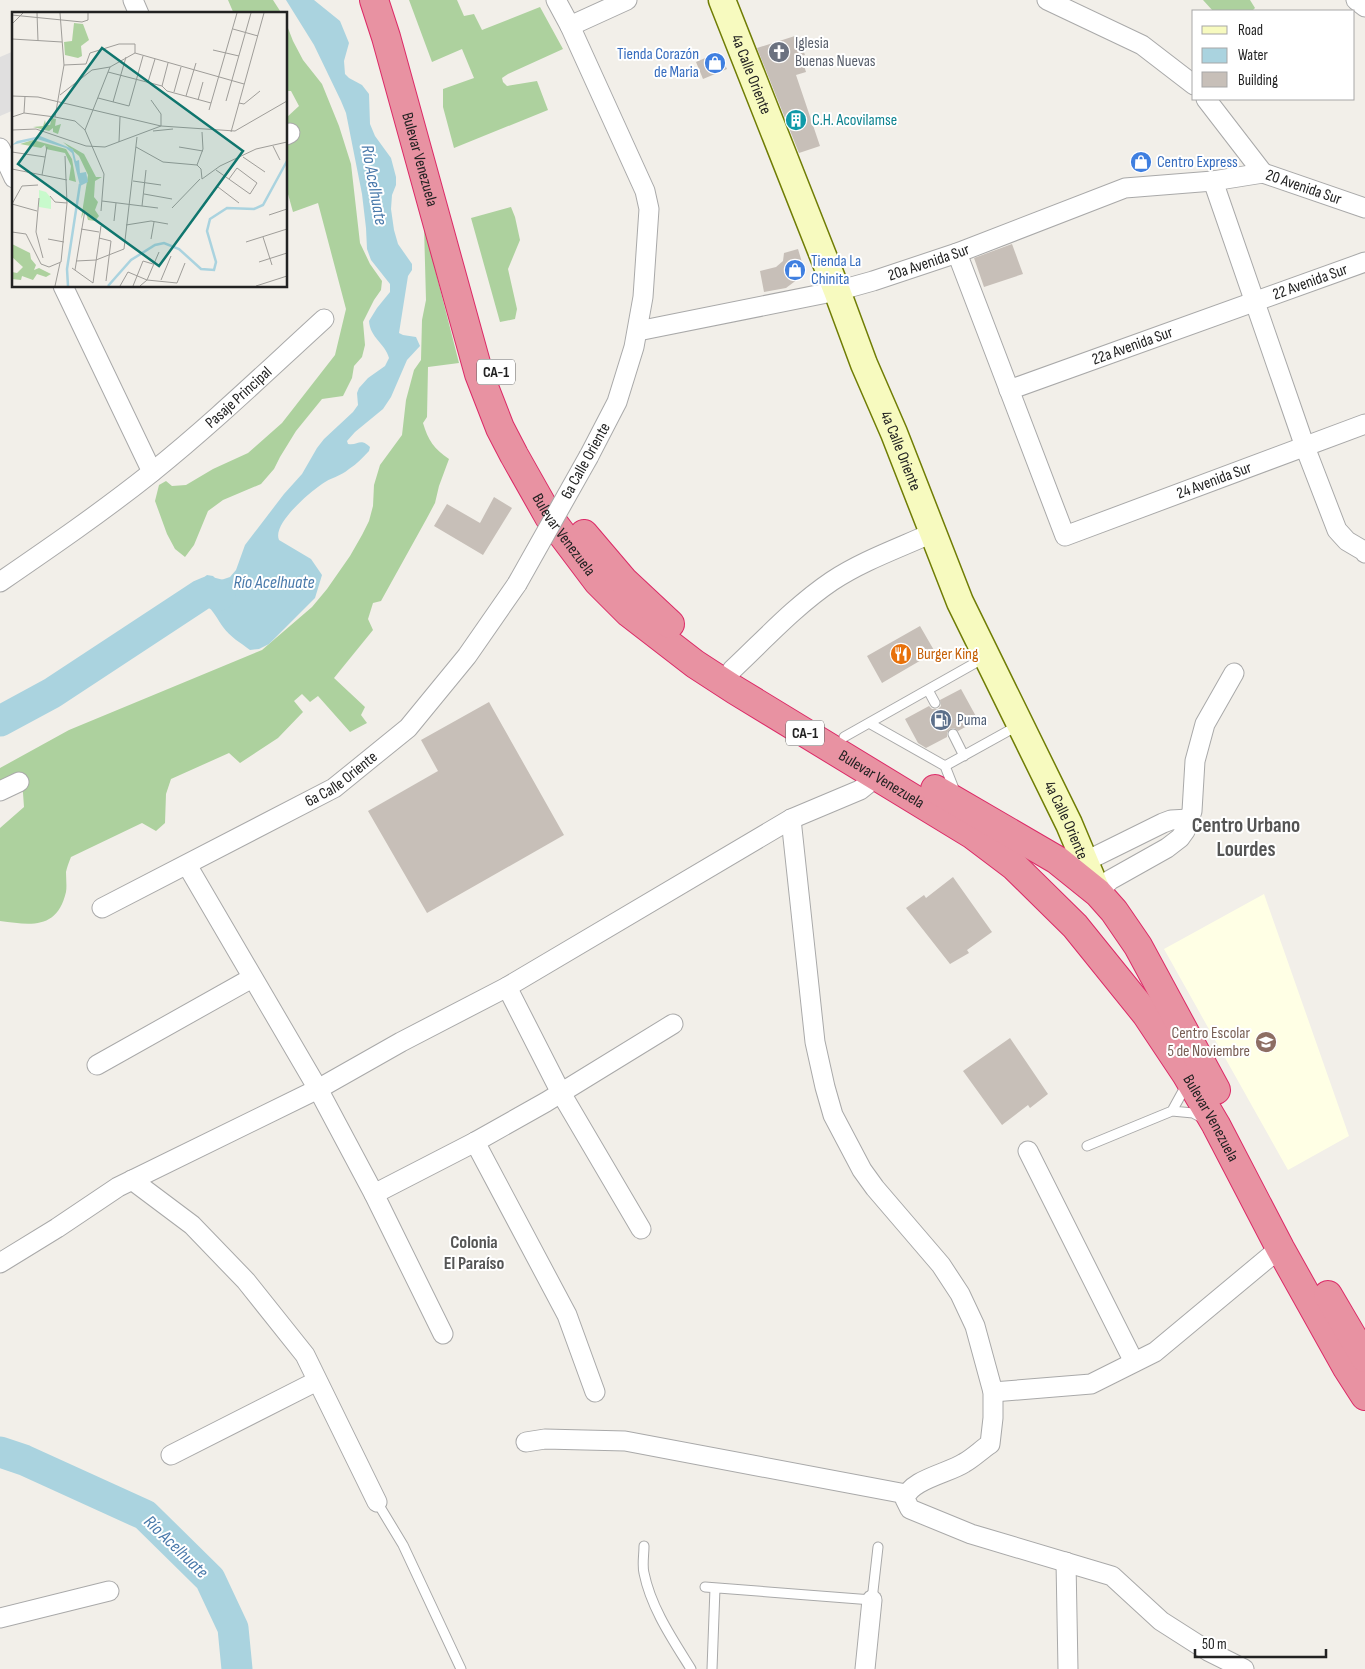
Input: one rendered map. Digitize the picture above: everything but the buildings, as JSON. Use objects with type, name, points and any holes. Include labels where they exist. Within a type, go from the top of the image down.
[{"type":"highway","name":"Bulevar Venezuela","points":[[374,0],[386,36],[479,374],[500,428],[549,517],[598,582],[629,613],[695,664],[734,690],[973,835],[1014,866],[1075,926],[1146,1014],[1186,1074],[1216,1124],[1280,1248],[1365,1396]]},
{"type":"highway","name":"Bulevar Venezuela","points":[[391,0],[417,85],[474,303],[497,377],[519,430],[546,480],[569,516],[624,582],[690,641],[732,670],[772,696],[1042,851],[1078,865],[1118,917],[1149,964],[1317,1278],[1365,1358]]},
{"type":"highway","points":[[1055,908],[1079,912],[1089,908],[1098,892]]},
{"type":"street","points":[[132,0],[138,12]]},
{"type":"street","name":"6a Calle Oriente","points":[[102,908],[334,788],[408,728],[467,656],[517,584],[617,402],[631,360],[638,331],[643,296],[649,209],[648,198],[570,26],[556,0]]},
{"type":"street","points":[[570,26],[627,0]]},
{"type":"street","name":"4a Calle Oriente","points":[[722,0],[864,364],[894,433],[960,602],[1069,824],[1078,865]]},
{"type":"street","points":[[1047,0],[1142,44],[1192,83]]},
{"type":"street","points":[[1356,0],[1365,7]]},
{"type":"street","points":[[1207,100],[1263,172]]},
{"type":"street","points":[[0,148],[12,174]]},
{"type":"street","name":"20 Avenida Sur","points":[[1214,181],[1263,172],[1365,208]]},
{"type":"street","points":[[1214,181],[1305,447],[1338,530],[1347,541],[1365,552]]},
{"type":"street","name":"20a Avenida Sur","points":[[638,331],[837,291],[957,253],[1125,188],[1214,181]]},
{"type":"street","points":[[957,253],[1009,390]]},
{"type":"street","name":"22 Avenida Sur","points":[[1255,301],[1365,262]]},
{"type":"street","points":[[65,288],[152,472]]},
{"type":"street","name":"22a Avenida Sur","points":[[1009,390],[1255,301]]},
{"type":"street","name":"Pasaje Principal","points":[[0,582],[98,514],[152,472],[206,427],[324,319]]},
{"type":"street","name":"24 Avenida Sur","points":[[1009,390],[1065,536],[1365,424]]},
{"type":"street","points":[[732,670],[805,602],[832,581],[932,533]]},
{"type":"street","points":[[1098,892],[1110,880],[1167,848],[1180,838],[1189,820],[1193,803],[1195,761],[1205,724],[1234,672]]},
{"type":"street","points":[[0,1263],[118,1187],[318,1089],[401,1042],[508,987],[791,819],[860,790],[870,782],[874,775]]},
{"type":"street","points":[[0,791],[19,782]]},
{"type":"street","points":[[791,819],[815,1042],[833,1115],[862,1170],[875,1188],[941,1265],[960,1294],[980,1338],[993,1392],[990,1444],[963,1464],[915,1485],[906,1494],[905,1499],[910,1509],[972,1534],[1112,1576],[1161,1621],[1208,1651],[1244,1669]]},
{"type":"street","points":[[1078,865],[1163,823],[1171,820],[1189,820]]},
{"type":"street","points":[[187,865],[318,1089],[374,1194],[443,1334]]},
{"type":"street","points":[[97,1064],[252,978]]},
{"type":"street","points":[[508,987],[561,1093],[641,1229]]},
{"type":"street","points":[[374,1194],[475,1142],[561,1093],[674,1024]]},
{"type":"street","points":[[475,1142],[567,1314],[595,1392]]},
{"type":"street","points":[[1028,1151],[1134,1362]]},
{"type":"street","points":[[132,1180],[192,1225],[246,1281],[305,1355],[377,1502]]},
{"type":"street","points":[[993,1392],[1090,1384],[1155,1352],[1280,1248]]},
{"type":"street","points":[[171,1455],[317,1381]]},
{"type":"street","points":[[526,1442],[545,1439],[625,1441],[906,1494]]},
{"type":"street","points":[[1066,1562],[1068,1669]]},
{"type":"street","points":[[0,1618],[109,1591]]},
{"type":"street","points":[[865,1669],[872,1600]]},
{"type":"lane","points":[[844,737],[987,657]]},
{"type":"lane","points":[[928,690],[935,703]]},
{"type":"lane","points":[[869,722],[945,766],[959,803]]},
{"type":"lane","points":[[945,766],[1020,725]]},
{"type":"lane","points":[[953,734],[964,756]]},
{"type":"lane","points":[[1172,1111],[1183,1091],[1186,1074]]},
{"type":"lane","points":[[1087,1146],[1172,1111],[1193,1113],[1216,1124]]},
{"type":"lane","points":[[377,1502],[403,1545],[461,1669]]},
{"type":"lane","points":[[644,1546],[643,1572],[648,1588],[691,1669]]},
{"type":"lane","points":[[705,1587],[872,1600],[878,1547]]},
{"type":"lane","points":[[712,1669],[715,1588]]},
{"type":"shaded area","points":[[12,52],[12,111],[0,116],[0,57]]},
{"type":"shaded area","name":"Centro Escolar 5 de Noviembre","points":[[1264,894],[1349,1136],[1288,1170],[1164,949]]},
{"type":"green space","points":[[228,0],[273,0],[281,12],[233,12]]},
{"type":"green space","points":[[409,0],[457,0],[464,16],[474,14],[482,30],[540,7],[563,49],[502,78],[507,86],[537,81],[548,110],[454,148],[443,107],[443,89],[474,78],[462,49],[432,62]]},
{"type":"green space","points":[[1203,0],[1250,0],[1255,8],[1253,10],[1212,10]]},
{"type":"green space","points":[[288,28],[303,60],[322,84],[339,126],[351,164],[360,243],[370,264],[382,281],[381,290],[363,322],[365,345],[362,357],[354,366],[352,378],[343,396],[322,399],[296,431],[274,469],[261,484],[223,500],[208,511],[194,545],[185,557],[175,549],[167,534],[155,501],[159,485],[166,481],[172,486],[186,485],[213,469],[248,453],[282,423],[335,355],[346,309],[318,203],[293,212],[288,194],[288,116],[299,106],[291,91],[288,91]]},
{"type":"green space","points":[[511,207],[520,240],[508,269],[517,309],[515,319],[500,322],[471,218]]},
{"type":"green space","points":[[424,226],[459,363],[428,367],[427,417],[423,423],[432,444],[449,459],[435,503],[381,601],[373,603],[368,619],[373,630],[334,678],[365,707],[361,715],[367,723],[350,732],[318,696],[310,702],[302,694],[294,701],[303,712],[278,738],[240,763],[229,753],[171,779],[166,794],[165,823],[156,831],[142,823],[71,857],[66,872],[66,892],[62,904],[49,919],[32,924],[0,921],[0,828],[24,807],[19,775],[0,782],[0,768],[69,730],[262,650],[312,607],[350,556],[369,521],[373,506],[374,485],[380,465],[402,435],[406,400],[414,370],[421,360],[422,320],[426,300]]},
{"type":"water","name":"Río Acelhuate","points":[[286,0],[314,0],[340,21],[349,43],[344,61],[345,74],[362,85],[369,94],[370,124],[375,136],[391,158],[396,177],[391,209],[394,230],[398,244],[412,264],[412,270],[408,276],[399,333],[416,337],[420,346],[407,360],[391,397],[383,409],[347,441],[348,444],[361,442],[367,444],[370,447],[369,451],[346,471],[325,482],[309,494],[293,509],[281,526],[278,533],[279,540],[311,559],[322,575],[315,598],[269,644],[259,649],[250,650],[229,634],[206,605],[181,608],[207,575],[213,576],[218,581],[230,577],[236,570],[245,545],[284,494],[302,474],[324,439],[353,412],[358,405],[357,393],[359,388],[368,378],[385,366],[389,358],[372,332],[369,321],[390,292],[390,284],[371,260],[367,249],[362,194],[346,113],[314,45]]},
{"type":"waterway","name":"Río Acelhuate","points":[[0,721],[52,693],[201,595],[208,592],[220,595]]},
{"type":"waterway","name":"Río Acelhuate","points":[[0,1452],[24,1460],[145,1515],[210,1579],[233,1628],[237,1669]]},
{"type":"place","name":"Iglesia Buenas Nuevas","points":[[779,52]]},
{"type":"place","name":"Tienda Corazón de Maria","points":[[715,63]]},
{"type":"place","name":"C.H. Acovilamse","points":[[796,120]]},
{"type":"place","name":"Centro Express","points":[[1141,162]]},
{"type":"place","name":"Tienda La Chinita","points":[[795,270]]},
{"type":"place","name":"Burger King","points":[[901,654]]},
{"type":"place","name":"Puma","points":[[941,720]]},
{"type":"place","name":"Centro Escolar 5 de Noviembre","points":[[1266,1042]]},
{"type":"district","name":"Centro Urbano Lourdes","points":[[1246,837]]},
{"type":"district","name":"Colonia El Paraíso","points":[[474,1252]]}]
